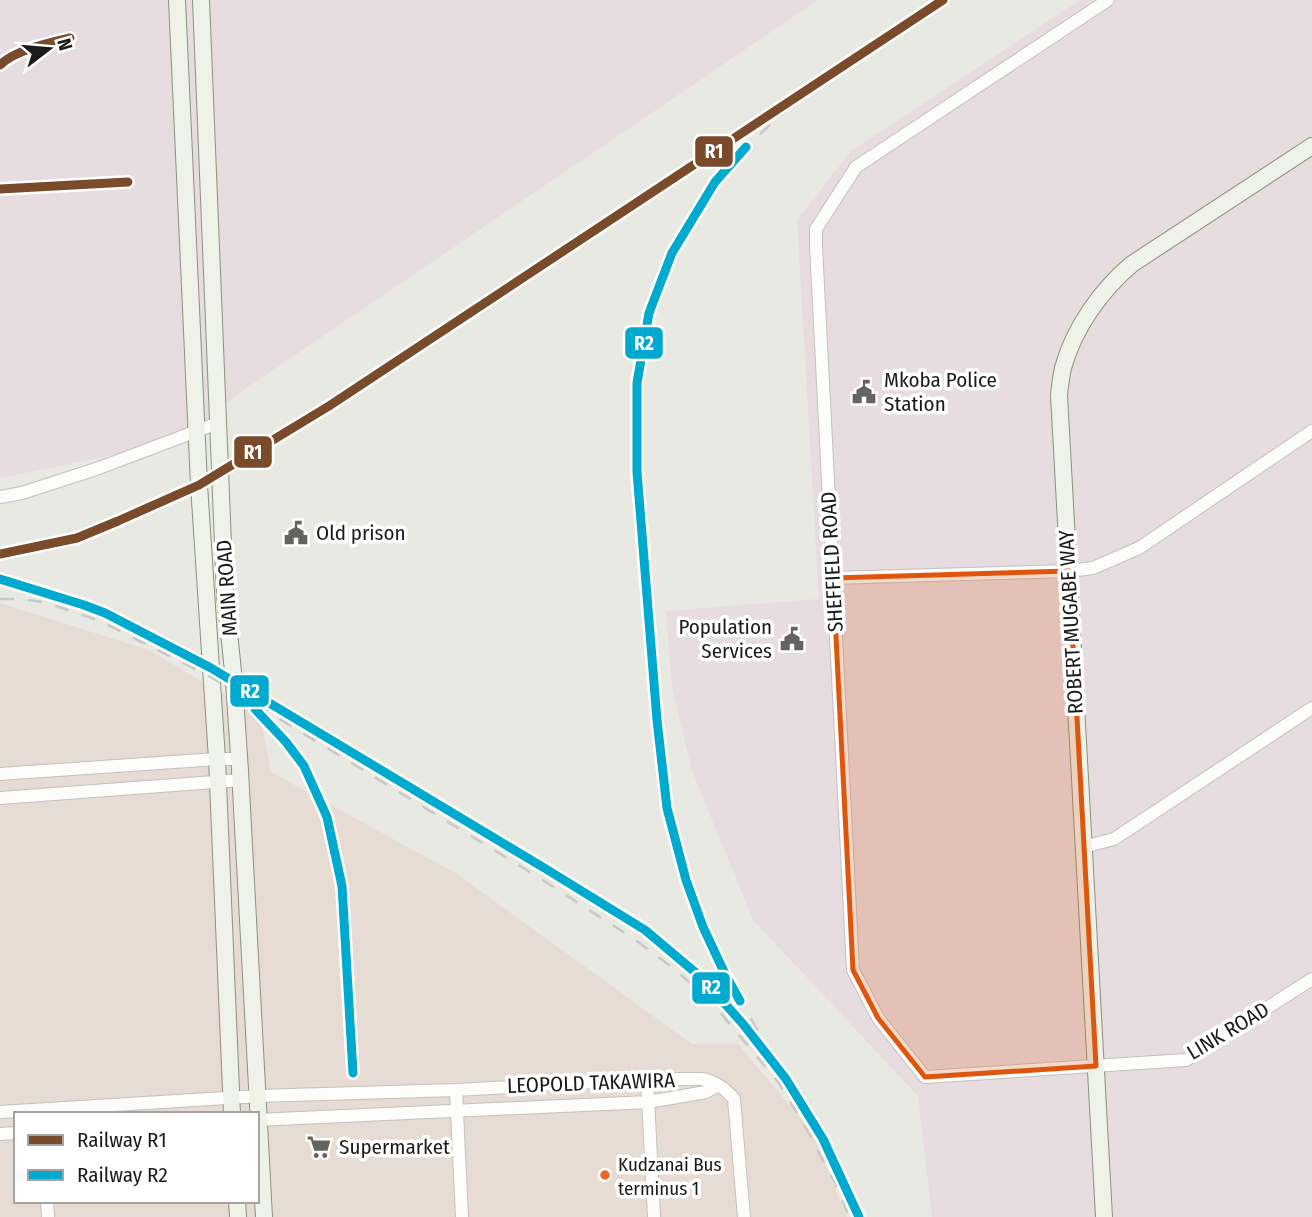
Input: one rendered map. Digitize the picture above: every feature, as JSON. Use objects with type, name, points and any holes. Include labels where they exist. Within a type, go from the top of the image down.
[{"type":"main road","name":"MAIN ROAD","points":[[177,0],[204,582],[217,760],[232,1106]]},
{"type":"main road","name":"MAIN ROAD","points":[[201,0],[225,594],[241,780],[258,1112]]},
{"type":"main road","name":"ROBERT MUGABE WAY","points":[[1104,1217],[1059,395],[1064,367],[1085,320],[1114,279],[1132,264],[1312,146]]},
{"type":"main road","points":[[189,250],[211,248]]},
{"type":"main road","points":[[224,923],[247,925]]},
{"type":"main road","name":"MAIN ROAD","points":[[259,1136],[264,1217]]},
{"type":"street","name":"SHEFFIELD ROAD","points":[[1096,1066],[925,1077],[878,1018],[853,970],[816,246],[817,229],[856,167],[1108,0]]},
{"type":"street","points":[[0,497],[22,493],[86,472],[218,423]]},
{"type":"street","points":[[833,578],[1093,568],[1139,548],[1312,431]]},
{"type":"street","points":[[1083,847],[1114,839],[1312,708]]},
{"type":"street","points":[[0,774],[239,759]]},
{"type":"street","points":[[24,773],[26,796]]},
{"type":"street","points":[[0,798],[241,780]]},
{"type":"street","name":"LINK ROAD","points":[[1096,1066],[1186,1060],[1312,979]]},
{"type":"street","points":[[647,1079],[654,1217]]},
{"type":"street","name":"LEOPOLD TAKAWIRA","points":[[0,1112],[232,1106],[258,1096],[456,1090],[647,1079],[702,1079],[718,1085],[706,1092],[648,1102],[259,1120]]},
{"type":"street","points":[[718,1085],[734,1099],[744,1217]]},
{"type":"street","points":[[456,1090],[462,1217]]},
{"type":"highlighted area","points":[[1069,571],[1096,1066],[925,1077],[878,1018],[853,970],[833,578]]},
{"type":"shaded area","points":[[0,0],[818,0],[245,389],[178,442],[0,478]]},
{"type":"shaded area","points":[[1080,0],[1312,0],[1312,1217],[932,1217],[918,1096],[753,920],[692,771],[672,688],[666,611],[819,599],[797,220],[851,151]]},
{"type":"shaded area","points":[[0,603],[149,650],[260,716],[271,772],[457,874],[692,1044],[738,1044],[812,1132],[847,1217],[0,1217]]},
{"type":"railway","points":[[0,65],[23,51],[70,38]]},
{"type":"railway","points":[[786,1079],[725,974],[703,927],[686,880],[667,808],[657,720],[637,472],[637,383],[649,313],[672,253],[715,182],[738,155],[819,83]]},
{"type":"railway","points":[[0,189],[128,182]]},
{"type":"railway","points":[[0,599],[44,602],[100,621],[211,677],[538,877],[634,939],[709,999],[779,1083],[835,1183],[849,1217]]},
{"type":"railway","points":[[261,714],[278,732],[306,771],[326,815],[333,838],[344,902],[353,1073]]},
{"type":"rail line","name":"R1","points":[[0,554],[77,538],[199,485],[329,406],[943,0]]},
{"type":"rail line","name":"R1","points":[[0,65],[23,51],[70,38]]},
{"type":"rail line","name":"R2","points":[[740,1001],[703,927],[686,880],[667,808],[657,720],[637,472],[637,383],[649,313],[672,253],[715,182],[746,147]]},
{"type":"rail line","name":"R1","points":[[0,189],[128,182]]},
{"type":"rail line","name":"R2","points":[[0,579],[105,613],[211,668],[645,930],[702,978],[743,1024],[786,1079],[823,1139],[859,1217]]},
{"type":"rail line","name":"R2","points":[[255,709],[304,766],[327,817],[342,886],[353,1073]]},
{"type":"place","name":"Mkoba Police Station","points":[[864,392]]},
{"type":"place","name":"Old prison","points":[[296,533]]},
{"type":"place","name":"Population Services","points":[[792,639]]},
{"type":"place","name":"Supermarket","points":[[319,1147]]},
{"type":"place","name":"Kudzanai Bus terminus 1","points":[[605,1175]]}]
